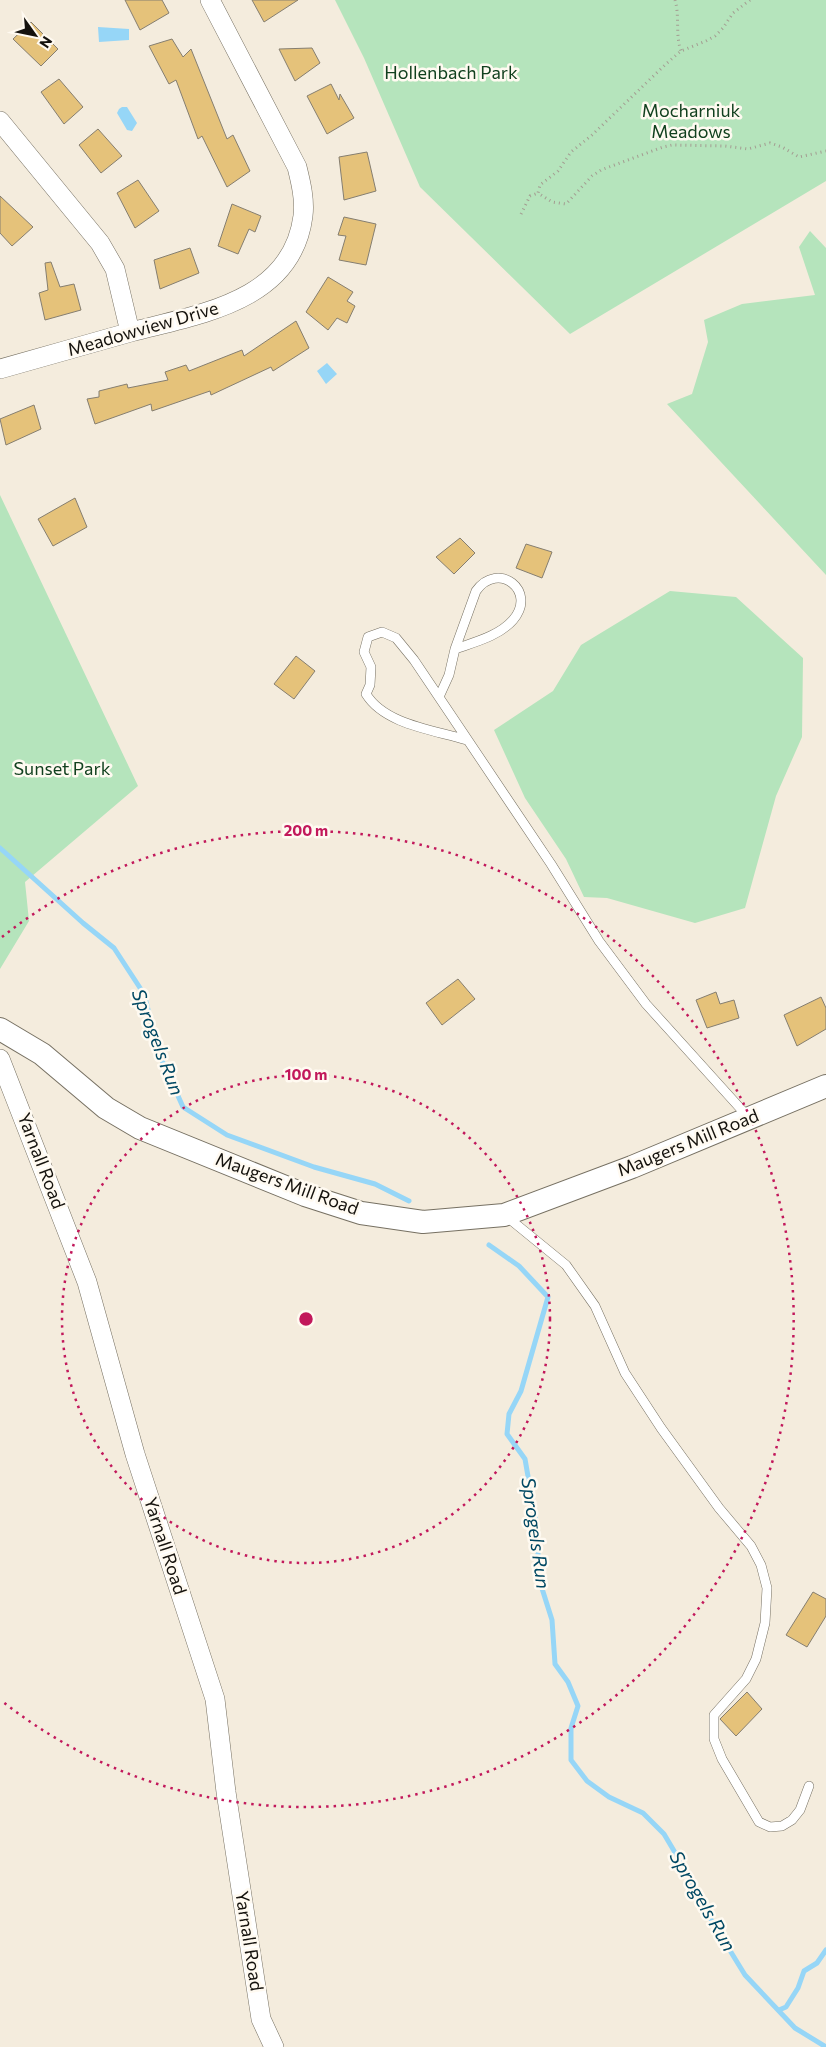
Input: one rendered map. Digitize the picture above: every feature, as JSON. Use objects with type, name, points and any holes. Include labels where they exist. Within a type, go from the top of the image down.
[{"type":"street","name":"Meadowview Drive","points":[[0,369],[215,310],[253,292],[274,277],[288,259],[298,236],[303,216],[298,167],[210,0]]},
{"type":"street","points":[[0,122],[100,243],[115,269],[130,332]]},
{"type":"street","name":"Maugers Mill Road","points":[[0,1029],[42,1054],[106,1108],[140,1128],[305,1195],[361,1213],[423,1222],[504,1215],[632,1168],[826,1086]]},
{"type":"street","name":"Yarnall Road","points":[[0,1059],[87,1282],[135,1454],[215,1699],[226,1792],[261,2019],[274,2047]]},
{"type":"lane","points":[[439,697],[449,675],[455,649],[476,592],[481,584],[491,579],[501,578],[512,582],[520,590],[522,602],[521,609],[512,621],[488,638],[455,649]]},
{"type":"lane","points":[[467,740],[413,726],[373,705],[366,694],[370,685],[371,667],[364,652],[368,637],[382,632],[396,638],[414,660],[546,857],[599,941],[646,1004],[749,1118]]},
{"type":"lane","points":[[504,1215],[566,1264],[595,1306],[626,1374],[704,1489],[751,1546],[761,1565],[767,1588],[765,1623],[756,1659],[746,1679],[714,1715],[714,1739],[722,1759],[759,1822],[770,1826],[782,1826],[792,1820],[800,1810],[809,1786]]},
{"type":"path","points":[[675,0],[678,15],[678,43],[681,51]]},
{"type":"path","points":[[538,193],[540,184],[558,171],[571,152],[592,135],[681,51],[706,42],[715,36],[733,13],[750,0]]},
{"type":"path","points":[[538,193],[552,202],[566,204],[592,176],[601,170],[663,147],[725,146],[748,149],[770,143],[782,147],[799,157],[826,151]]},
{"type":"path","points":[[521,214],[530,196],[538,193]]},
{"type":"green space","name":"Mocharniuk Meadows","points":[[335,0],[826,0],[826,181],[570,334],[420,187],[364,58]]},
{"type":"green space","points":[[810,231],[826,248],[826,575],[667,404],[692,394],[708,342],[704,320],[742,304],[815,295],[799,247]]},
{"type":"green space","name":"Sunset Park","points":[[0,495],[138,786],[25,882],[29,921],[0,969]]},
{"type":"green space","points":[[670,591],[736,597],[803,658],[802,737],[776,796],[745,908],[695,923],[607,898],[584,897],[566,859],[525,798],[494,730],[553,691],[581,645]]},
{"type":"water","points":[[98,27],[129,29],[129,40],[99,42]]},
{"type":"water","points":[[122,107],[127,107],[137,123],[132,131],[127,130],[117,113]]},
{"type":"water","points":[[327,363],[337,374],[326,384],[317,371]]},
{"type":"building","points":[[125,0],[162,0],[169,13],[140,30]]},
{"type":"building","points":[[252,0],[298,0],[264,22]]},
{"type":"building","points":[[31,22],[58,49],[41,66],[13,39]]},
{"type":"building","points":[[172,39],[183,57],[191,49],[227,139],[233,135],[250,171],[227,187],[202,136],[198,139],[176,80],[169,84],[149,46]]},
{"type":"building","points":[[312,48],[320,63],[295,81],[279,49]]},
{"type":"building","points":[[59,79],[83,107],[64,124],[41,92]]},
{"type":"building","points":[[331,84],[339,100],[340,94],[354,118],[327,134],[307,96]]},
{"type":"building","points":[[98,129],[122,156],[101,173],[79,145]]},
{"type":"building","points":[[367,152],[376,191],[344,200],[339,157]]},
{"type":"building","points":[[138,180],[159,211],[135,228],[117,193]]},
{"type":"building","points":[[0,196],[33,227],[12,246],[0,233]]},
{"type":"building","points":[[232,204],[261,216],[255,232],[249,229],[238,254],[218,246]]},
{"type":"building","points":[[344,217],[376,224],[366,265],[339,260],[346,236],[338,235]]},
{"type":"building","points":[[190,248],[199,273],[160,289],[154,260]]},
{"type":"building","points":[[51,262],[60,287],[74,284],[81,310],[45,320],[39,293],[48,290],[45,263]]},
{"type":"building","points":[[328,277],[353,292],[347,301],[355,306],[347,323],[337,318],[328,330],[306,312]]},
{"type":"building","points":[[296,321],[309,348],[273,371],[271,367],[211,395],[210,391],[152,411],[151,404],[95,424],[87,399],[99,397],[99,391],[127,384],[128,388],[168,380],[165,372],[186,365],[189,371],[242,350],[244,356]]},
{"type":"building","points":[[34,405],[41,429],[6,445],[0,419]]},
{"type":"building","points":[[75,498],[87,527],[53,546],[38,519]]},
{"type":"building","points":[[460,538],[475,553],[454,574],[436,557]]},
{"type":"building","points":[[526,544],[552,552],[542,578],[516,568]]},
{"type":"building","points":[[296,656],[315,671],[294,699],[274,684]]},
{"type":"building","points":[[458,979],[475,999],[442,1025],[426,1003]]},
{"type":"building","points":[[716,992],[720,1004],[734,1000],[739,1018],[707,1028],[696,1000]]},
{"type":"building","points":[[821,997],[826,1008],[826,1029],[797,1046],[784,1015]]},
{"type":"building","points":[[813,1592],[826,1599],[826,1616],[807,1647],[786,1635]]},
{"type":"building","points":[[747,1692],[762,1709],[736,1736],[720,1719]]},
{"type":"waterway","name":"Sprogels Run","points":[[0,848],[83,923],[114,948],[144,994],[160,1056],[183,1107],[227,1135],[314,1167],[375,1184],[409,1201]]},
{"type":"waterway","name":"Sprogels Run","points":[[489,1245],[519,1266],[548,1297],[521,1391],[509,1414],[507,1434],[525,1459],[537,1528],[539,1579],[552,1620],[555,1664],[568,1682],[578,1706],[571,1728],[571,1760],[587,1781],[609,1797],[643,1813],[664,1834],[683,1866],[699,1900],[745,1975],[795,2028],[826,2047]]},
{"type":"waterway","points":[[779,2010],[786,2007],[798,1988],[804,1971],[817,1963],[826,1950]]},
{"type":"park label","name":"Hollenbach Park","points":[[451,73]]}]
